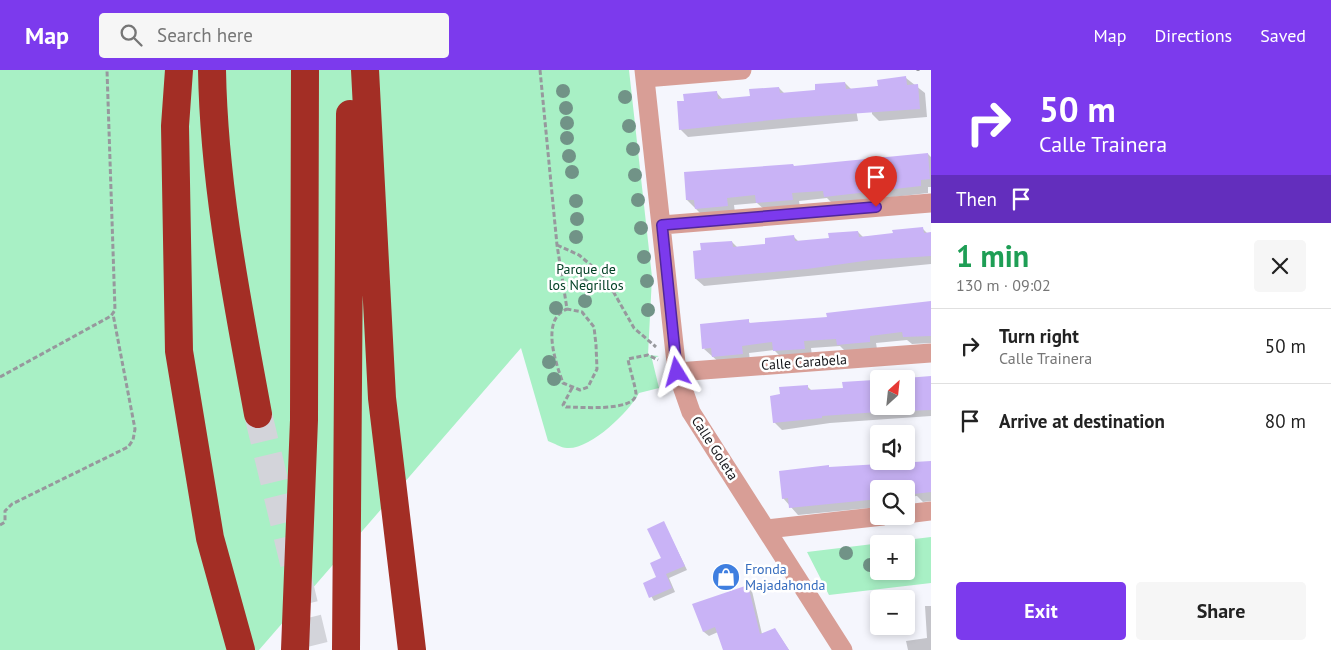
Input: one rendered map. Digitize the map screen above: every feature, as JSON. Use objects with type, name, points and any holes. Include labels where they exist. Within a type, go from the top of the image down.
[{"type":"highway","points":[[179,70],[175,126],[179,351],[210,538],[241,650]]},
{"type":"highway","points":[[212,70],[213,121],[230,259],[258,414]]},
{"type":"highway","points":[[295,650],[304,420],[305,70]]},
{"type":"highway","points":[[346,650],[350,70]]},
{"type":"highway","points":[[365,70],[382,398],[412,650]]},
{"type":"street","points":[[644,74],[742,70]]},
{"type":"street","name":"Calle Goleta","points":[[644,74],[677,372],[691,412],[843,650]]},
{"type":"street","points":[[662,225],[931,203]]},
{"type":"street","name":"Calle Carabela","points":[[677,372],[931,353]]},
{"type":"street","points":[[915,513],[931,511]]},
{"type":"street","points":[[767,529],[870,517]]},
{"type":"path","points":[[0,525],[5,522],[5,511],[12,504],[128,447],[133,440],[135,429],[113,314],[115,310],[107,70]]},
{"type":"path","points":[[540,70],[557,244],[566,309]]},
{"type":"path","points":[[557,244],[579,255],[605,277],[634,328],[656,347]]},
{"type":"path","points":[[566,309],[582,312],[594,327],[597,369],[588,386],[580,390],[563,383],[560,376],[552,330],[556,317],[566,309]]},
{"type":"path","points":[[0,377],[113,314]]},
{"type":"path","points":[[572,388],[563,405],[566,407],[614,408],[624,406],[633,400],[636,394],[628,359],[648,355],[658,360]]},
{"type":"green space","name":"Parque de los Negrillos","points":[[0,70],[629,70],[652,277],[648,355],[659,356],[652,359],[659,388],[639,393],[618,419],[587,443],[576,447],[562,447],[548,441],[521,348],[259,650],[0,650]]},
{"type":"green space","points":[[931,537],[931,583],[829,595],[807,552],[870,544],[870,580],[915,580],[915,539]]},
{"type":"building","points":[[906,76],[907,85],[918,84],[920,109],[791,118],[679,130],[677,101],[684,101],[683,94],[717,91],[718,99],[750,96],[749,89],[779,87],[780,93],[815,90],[815,84],[845,82],[846,89],[878,86],[877,80]]},
{"type":"building","points":[[928,153],[930,179],[921,180],[921,186],[824,197],[823,191],[792,193],[793,200],[756,203],[755,195],[727,198],[728,206],[695,209],[694,200],[686,200],[684,172],[793,164],[794,166]]},
{"type":"building","points":[[923,227],[924,233],[931,232],[931,256],[871,260],[807,269],[695,279],[693,251],[701,250],[700,243],[732,241],[733,247],[765,244],[765,238],[794,235],[795,241],[829,238],[828,233],[858,231],[859,237],[893,233],[892,230]]},
{"type":"building","points":[[931,301],[931,336],[903,337],[902,332],[870,336],[870,342],[837,345],[836,339],[804,341],[805,349],[773,351],[772,342],[742,346],[743,354],[712,357],[711,348],[702,349],[700,324],[749,319],[749,323],[827,317],[826,313]]},
{"type":"building","points":[[931,376],[931,410],[915,411],[915,377]]},
{"type":"building","points":[[870,380],[870,413],[822,416],[822,418],[773,423],[770,396],[780,394],[779,387],[808,385],[808,390],[843,388],[842,382]]},
{"type":"building","points":[[931,461],[931,492],[915,494],[915,480],[870,480],[870,500],[789,508],[788,498],[782,499],[779,471],[829,465],[829,467],[870,465],[870,470],[915,470],[915,462]]},
{"type":"building","points":[[664,521],[685,566],[666,574],[672,588],[649,598],[643,583],[656,577],[650,563],[661,558],[647,529]]},
{"type":"building","points":[[748,585],[760,634],[775,628],[789,650],[723,650],[715,627],[703,632],[692,604]]},
{"type":"tunnel","points":[[258,414],[315,650]]},
{"type":"place","name":"Fronda Majadahonda","points":[[726,577]]},
{"type":"route","points":[[677,372],[662,225],[876,207]]}]
